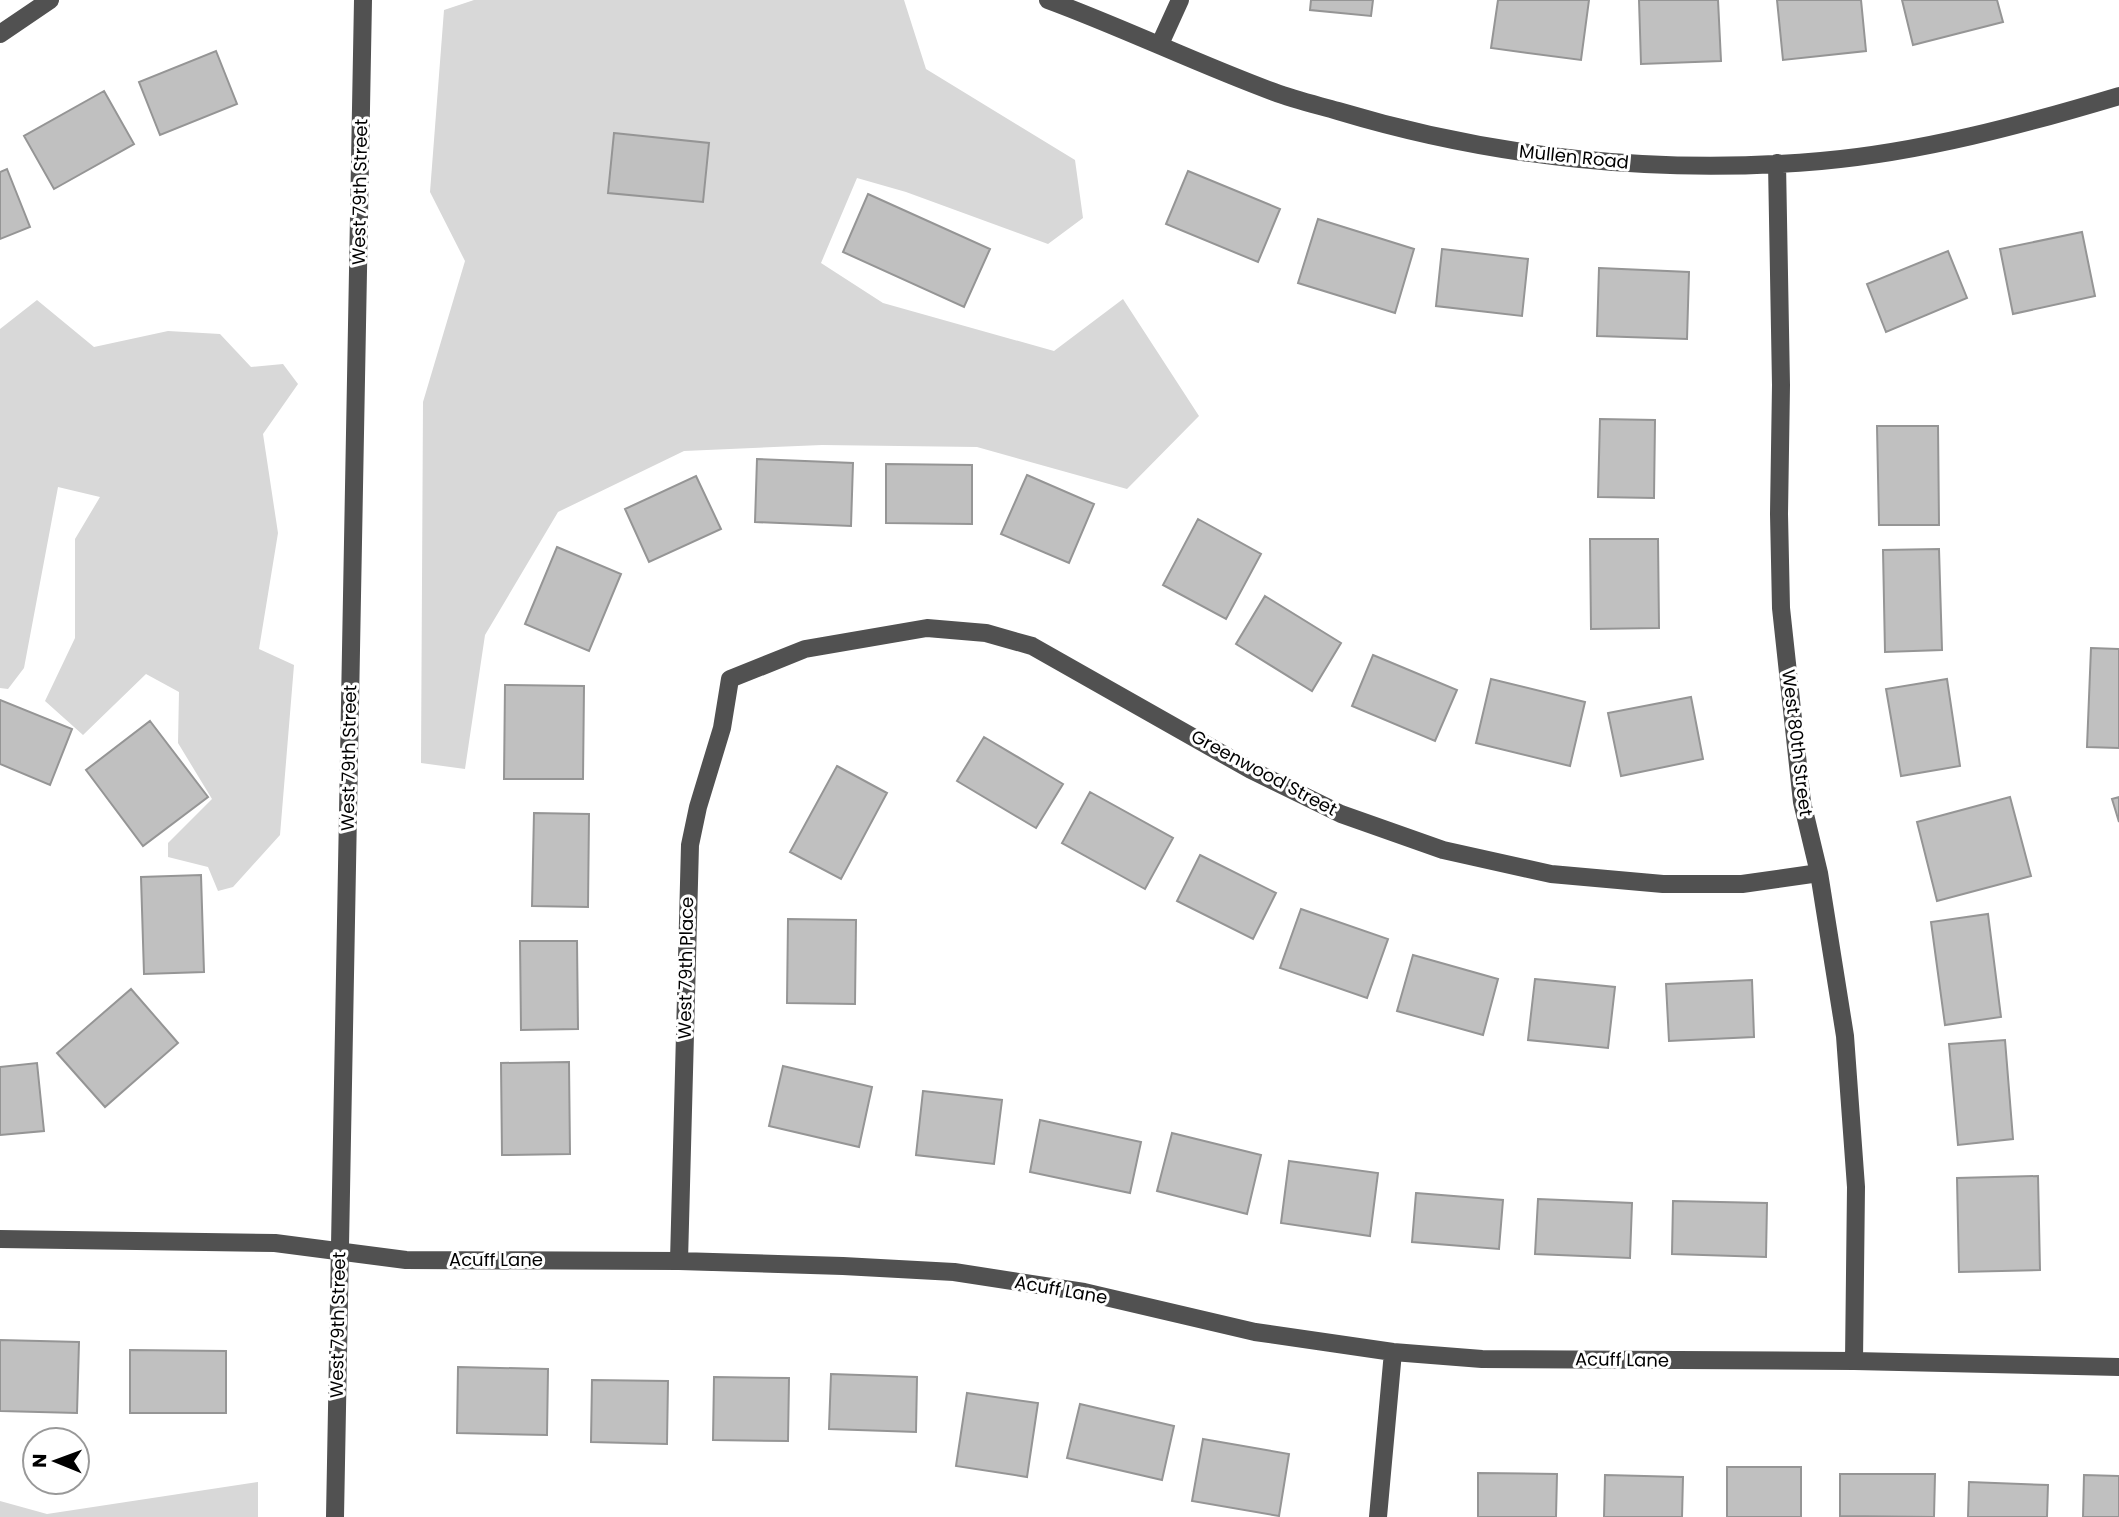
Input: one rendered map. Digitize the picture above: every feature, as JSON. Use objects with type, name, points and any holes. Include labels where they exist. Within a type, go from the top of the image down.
[{"type":"street","points":[[0,34],[50,0]]},
{"type":"street","name":"West 79th Street","points":[[335,1517],[363,0]]},
{"type":"street","name":"Mullen Road","points":[[1048,0],[1275,93],[1398,130],[1529,154],[1645,165],[1822,161],[1899,150],[2025,124],[2119,96]]},
{"type":"street","points":[[1160,44],[1180,0]]},
{"type":"street","name":"West 80th Street","points":[[1777,163],[1781,608],[1802,802],[1819,873],[1845,1036],[1856,1187],[1854,1361]]},
{"type":"street","name":"Greenwood Street","points":[[730,679],[818,646],[927,628],[986,633],[1032,646],[1251,770],[1341,814],[1443,850],[1551,874],[1663,884],[1742,884],[1819,873]]},
{"type":"street","name":"West 79th Place","points":[[680,1261],[690,845],[698,807],[722,728],[730,679]]},
{"type":"street","name":"Acuff Lane","points":[[0,1239],[275,1243],[406,1260],[680,1261],[954,1272],[1084,1292],[1255,1332],[1393,1352],[1482,1359],[1854,1361],[2119,1367]]},
{"type":"street","points":[[1378,1517],[1393,1352]]},
{"type":"shaded area","points":[[474,0],[904,0],[926,69],[1075,160],[1083,218],[1048,244],[906,192],[857,178],[821,263],[883,303],[1054,351],[1123,299],[1199,416],[1127,489],[977,447],[822,445],[684,451],[558,512],[485,635],[465,769],[421,763],[423,402],[465,261],[430,192],[444,10]]},
{"type":"shaded area","points":[[37,300],[94,347],[168,331],[220,334],[251,367],[283,364],[298,384],[263,434],[278,533],[259,649],[294,665],[280,835],[233,887],[218,891],[208,867],[168,857],[168,843],[212,799],[178,743],[179,692],[146,674],[83,735],[45,701],[75,638],[75,539],[100,497],[58,487],[24,668],[8,689],[0,688],[0,329]]},
{"type":"shaded area","points":[[258,1482],[258,1517],[0,1517],[0,1501],[47,1514]]},
{"type":"building","points":[[1311,0],[1373,0],[1371,16],[1310,10]]},
{"type":"building","points":[[1498,0],[1589,0],[1581,60],[1491,48]]},
{"type":"building","points":[[1639,0],[1718,0],[1721,61],[1641,64]]},
{"type":"building","points":[[1777,0],[1861,0],[1866,51],[1783,60]]},
{"type":"building","points":[[1902,0],[1997,0],[2003,22],[1913,45]]},
{"type":"building","points":[[216,51],[237,104],[160,135],[139,82]]},
{"type":"building","points":[[104,91],[134,144],[54,189],[24,136]]},
{"type":"building","points":[[614,133],[709,143],[703,202],[608,193]]},
{"type":"building","points":[[7,169],[30,227],[0,239],[0,172]]},
{"type":"building","points":[[1188,171],[1280,209],[1258,262],[1166,224]]},
{"type":"building","points":[[868,194],[990,249],[964,307],[843,252]]},
{"type":"building","points":[[1318,219],[1414,249],[1395,313],[1298,283]]},
{"type":"building","points":[[2082,232],[2095,296],[2013,314],[2000,249]]},
{"type":"building","points":[[1442,249],[1528,259],[1522,316],[1436,306]]},
{"type":"building","points":[[1948,251],[1967,298],[1886,332],[1867,284]]},
{"type":"building","points":[[1599,268],[1689,272],[1687,339],[1597,336]]},
{"type":"building","points":[[1600,419],[1655,420],[1654,498],[1598,497]]},
{"type":"building","points":[[1877,426],[1938,426],[1939,525],[1879,525]]},
{"type":"building","points":[[757,459],[853,463],[851,526],[755,522]]},
{"type":"building","points":[[886,464],[972,465],[972,524],[886,523]]},
{"type":"building","points":[[1027,475],[1094,504],[1069,563],[1001,534]]},
{"type":"building","points":[[696,476],[721,529],[649,562],[625,509]]},
{"type":"building","points":[[1198,519],[1261,554],[1226,619],[1163,585]]},
{"type":"building","points":[[1590,539],[1658,539],[1659,628],[1591,629]]},
{"type":"building","points":[[557,547],[621,574],[589,651],[525,624]]},
{"type":"building","points":[[1939,549],[1942,650],[1885,652],[1883,550]]},
{"type":"building","points":[[1265,596],[1341,643],[1312,691],[1236,644]]},
{"type":"building","points":[[2091,648],[2119,649],[2119,748],[2087,747]]},
{"type":"building","points":[[1373,655],[1457,690],[1435,741],[1352,706]]},
{"type":"building","points":[[1491,679],[1585,702],[1570,766],[1476,743]]},
{"type":"building","points":[[1947,679],[1960,766],[1901,776],[1886,689]]},
{"type":"building","points":[[505,685],[584,686],[583,779],[504,779]]},
{"type":"building","points":[[1691,697],[1703,759],[1621,776],[1608,713]]},
{"type":"building","points":[[0,700],[72,729],[50,785],[0,764]]},
{"type":"building","points":[[150,721],[208,797],[143,846],[86,770]]},
{"type":"building","points":[[984,737],[1063,784],[1036,828],[957,781]]},
{"type":"building","points":[[837,766],[887,793],[841,879],[790,852]]},
{"type":"building","points":[[1090,792],[1173,838],[1145,889],[1062,843]]},
{"type":"building","points":[[2010,797],[2031,876],[1937,901],[1917,822]]},
{"type":"building","points":[[2119,797],[2119,822],[2112,799]]},
{"type":"building","points":[[534,813],[589,814],[588,907],[532,906]]},
{"type":"building","points":[[1200,855],[1276,893],[1253,939],[1177,901]]},
{"type":"building","points":[[201,875],[204,972],[144,974],[141,877]]},
{"type":"building","points":[[1301,909],[1388,939],[1367,998],[1280,968]]},
{"type":"building","points":[[1988,914],[2001,1017],[1945,1025],[1931,922]]},
{"type":"building","points":[[788,919],[856,920],[855,1004],[787,1003]]},
{"type":"building","points":[[520,941],[577,941],[578,1029],[521,1030]]},
{"type":"building","points":[[1413,955],[1498,979],[1483,1035],[1397,1011]]},
{"type":"building","points":[[1535,979],[1615,987],[1608,1048],[1528,1040]]},
{"type":"building","points":[[1752,980],[1754,1037],[1669,1041],[1666,984]]},
{"type":"building","points":[[131,989],[178,1043],[105,1107],[57,1053]]},
{"type":"building","points":[[2005,1040],[2013,1139],[1958,1145],[1949,1044]]},
{"type":"building","points":[[569,1062],[570,1154],[502,1155],[501,1063]]},
{"type":"building","points":[[37,1063],[44,1131],[0,1135],[0,1067]]},
{"type":"building","points":[[783,1066],[872,1087],[859,1147],[769,1126]]},
{"type":"building","points":[[923,1091],[1002,1100],[994,1164],[916,1155]]},
{"type":"building","points":[[1040,1120],[1141,1142],[1130,1193],[1030,1172]]},
{"type":"building","points":[[1172,1133],[1261,1155],[1247,1214],[1157,1191]]},
{"type":"building","points":[[1289,1161],[1378,1173],[1370,1236],[1281,1223]]},
{"type":"building","points":[[2038,1176],[2040,1270],[1959,1272],[1957,1178]]},
{"type":"building","points":[[1416,1193],[1503,1200],[1499,1249],[1412,1242]]},
{"type":"building","points":[[1538,1199],[1632,1203],[1630,1258],[1535,1254]]},
{"type":"building","points":[[1673,1201],[1767,1203],[1766,1257],[1672,1254]]},
{"type":"building","points":[[0,1340],[79,1342],[77,1413],[0,1411]]},
{"type":"building","points":[[130,1350],[226,1351],[226,1413],[130,1413]]},
{"type":"building","points":[[458,1367],[548,1369],[547,1435],[457,1433]]},
{"type":"building","points":[[831,1374],[917,1377],[916,1432],[829,1429]]},
{"type":"building","points":[[714,1377],[789,1378],[788,1441],[713,1440]]},
{"type":"building","points":[[592,1380],[668,1381],[667,1444],[591,1442]]},
{"type":"building","points":[[967,1393],[1038,1403],[1027,1477],[956,1466]]},
{"type":"building","points":[[1080,1404],[1174,1426],[1162,1480],[1067,1458]]},
{"type":"building","points":[[1203,1439],[1289,1454],[1279,1516],[1192,1501]]},
{"type":"building","points":[[1727,1467],[1801,1467],[1801,1517],[1727,1517]]},
{"type":"building","points":[[1478,1473],[1557,1474],[1556,1517],[1478,1517]]},
{"type":"building","points":[[1840,1474],[1935,1474],[1934,1517],[1840,1516]]},
{"type":"building","points":[[1605,1475],[1683,1477],[1682,1517],[1604,1517]]},
{"type":"building","points":[[2084,1475],[2119,1476],[2119,1517],[2083,1517]]},
{"type":"building","points":[[1969,1482],[2048,1485],[2047,1517],[1968,1517]]}]
